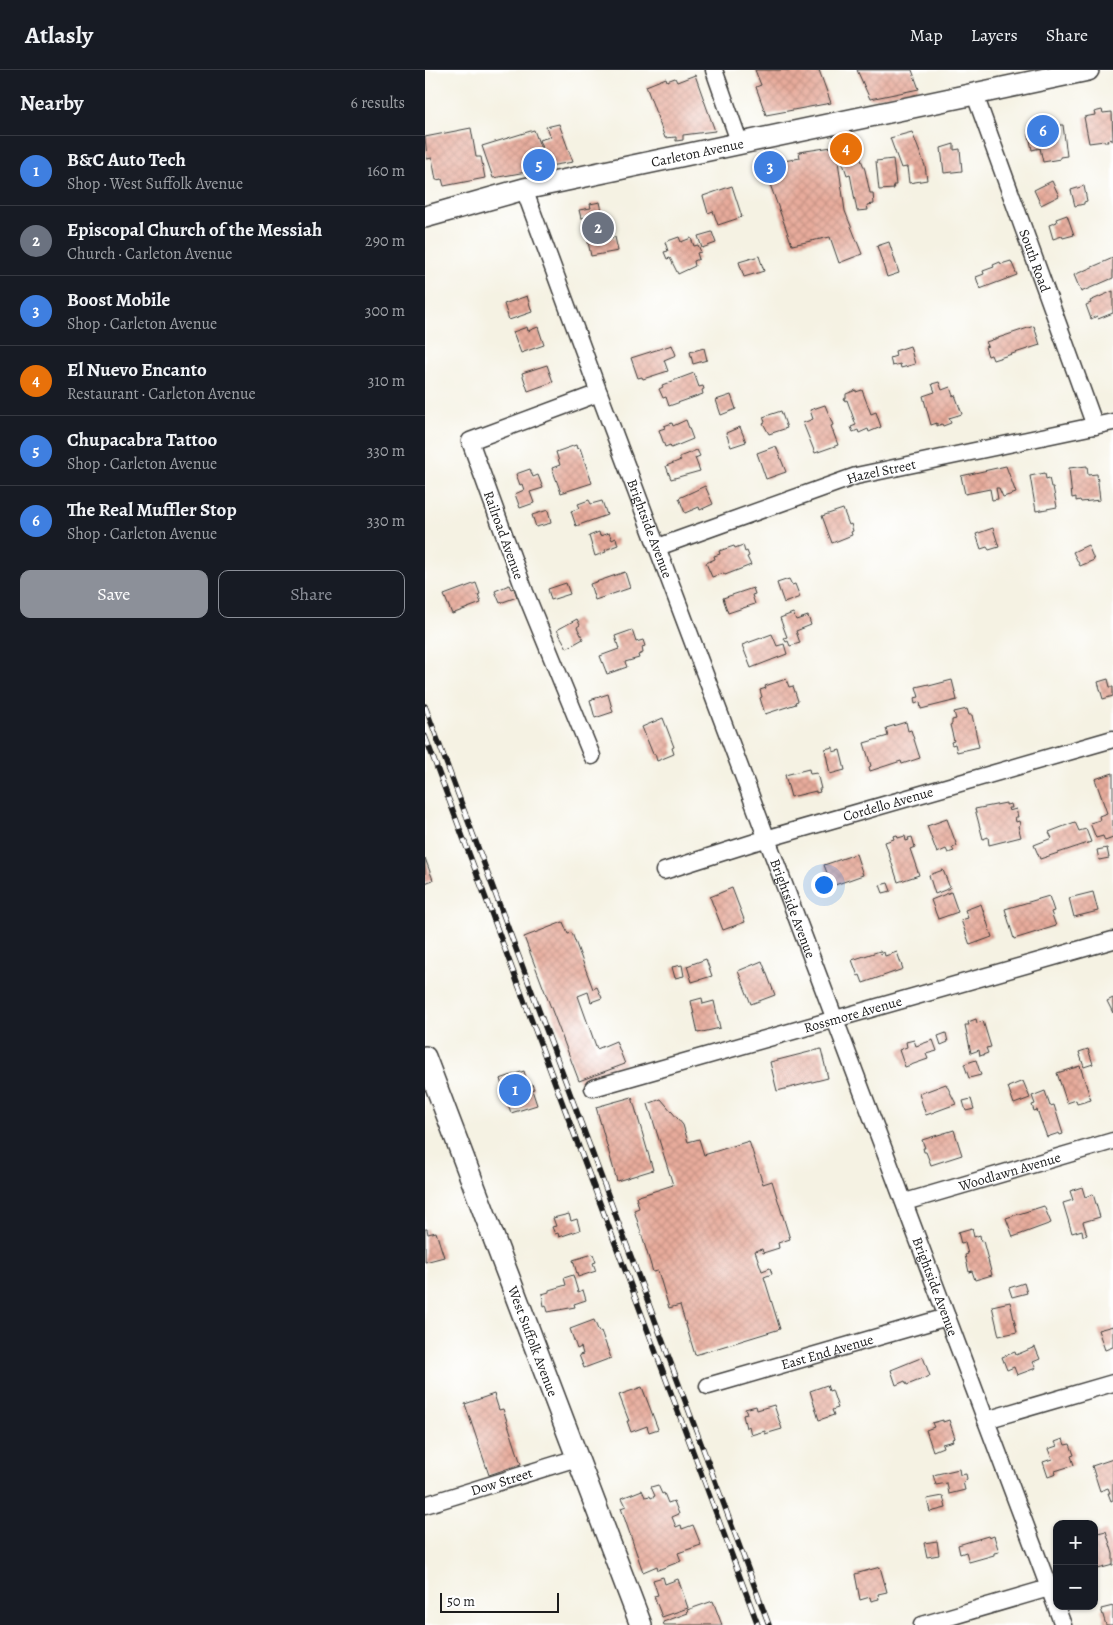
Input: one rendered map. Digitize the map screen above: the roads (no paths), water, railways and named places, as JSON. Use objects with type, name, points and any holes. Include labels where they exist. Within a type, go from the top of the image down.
[{"type":"main road","name":"Carleton Avenue","points":[[425,216],[524,189],[975,95],[1046,74],[1088,70]]},
{"type":"main road","name":"West Suffolk Avenue","points":[[425,1057],[641,1625]]},
{"type":"street","points":[[714,70],[740,144]]},
{"type":"street","name":"South Road","points":[[975,95],[1095,426]]},
{"type":"street","name":"Brightside Avenue","points":[[524,189],[1063,1625]]},
{"type":"street","name":"Railroad Avenue","points":[[592,756],[525,592],[470,441],[599,393]]},
{"type":"street","name":"Hazel Street","points":[[657,547],[857,476],[1113,422]]},
{"type":"street","name":"Cordello Avenue","points":[[663,871],[767,838],[1113,739]]},
{"type":"street","name":"Rossmore Avenue","points":[[593,1088],[1113,940]]},
{"type":"street","name":"Woodlawn Avenue","points":[[905,1202],[1113,1141]]},
{"type":"street","name":"East End Avenue","points":[[708,1386],[947,1317]]},
{"type":"street","points":[[986,1420],[1113,1383]]},
{"type":"street","name":"Dow Street","points":[[425,1504],[577,1458]]},
{"type":"street","points":[[922,1625],[1049,1588]]},
{"type":"railway","points":[[425,706],[769,1625]]},
{"type":"railway","points":[[425,736],[758,1625]]},
{"type":"place","name":"The Real Muffler Stop","points":[[1043,131]]},
{"type":"place","name":"El Nuevo Encanto","points":[[846,149]]},
{"type":"place","name":"Chupacabra Tattoo","points":[[539,165]]},
{"type":"place","name":"Boost Mobile","points":[[770,167]]},
{"type":"place","name":"Episcopal Church of the Messiah","points":[[598,228]]},
{"type":"place","name":"B&C Auto Tech","points":[[515,1090]]}]
